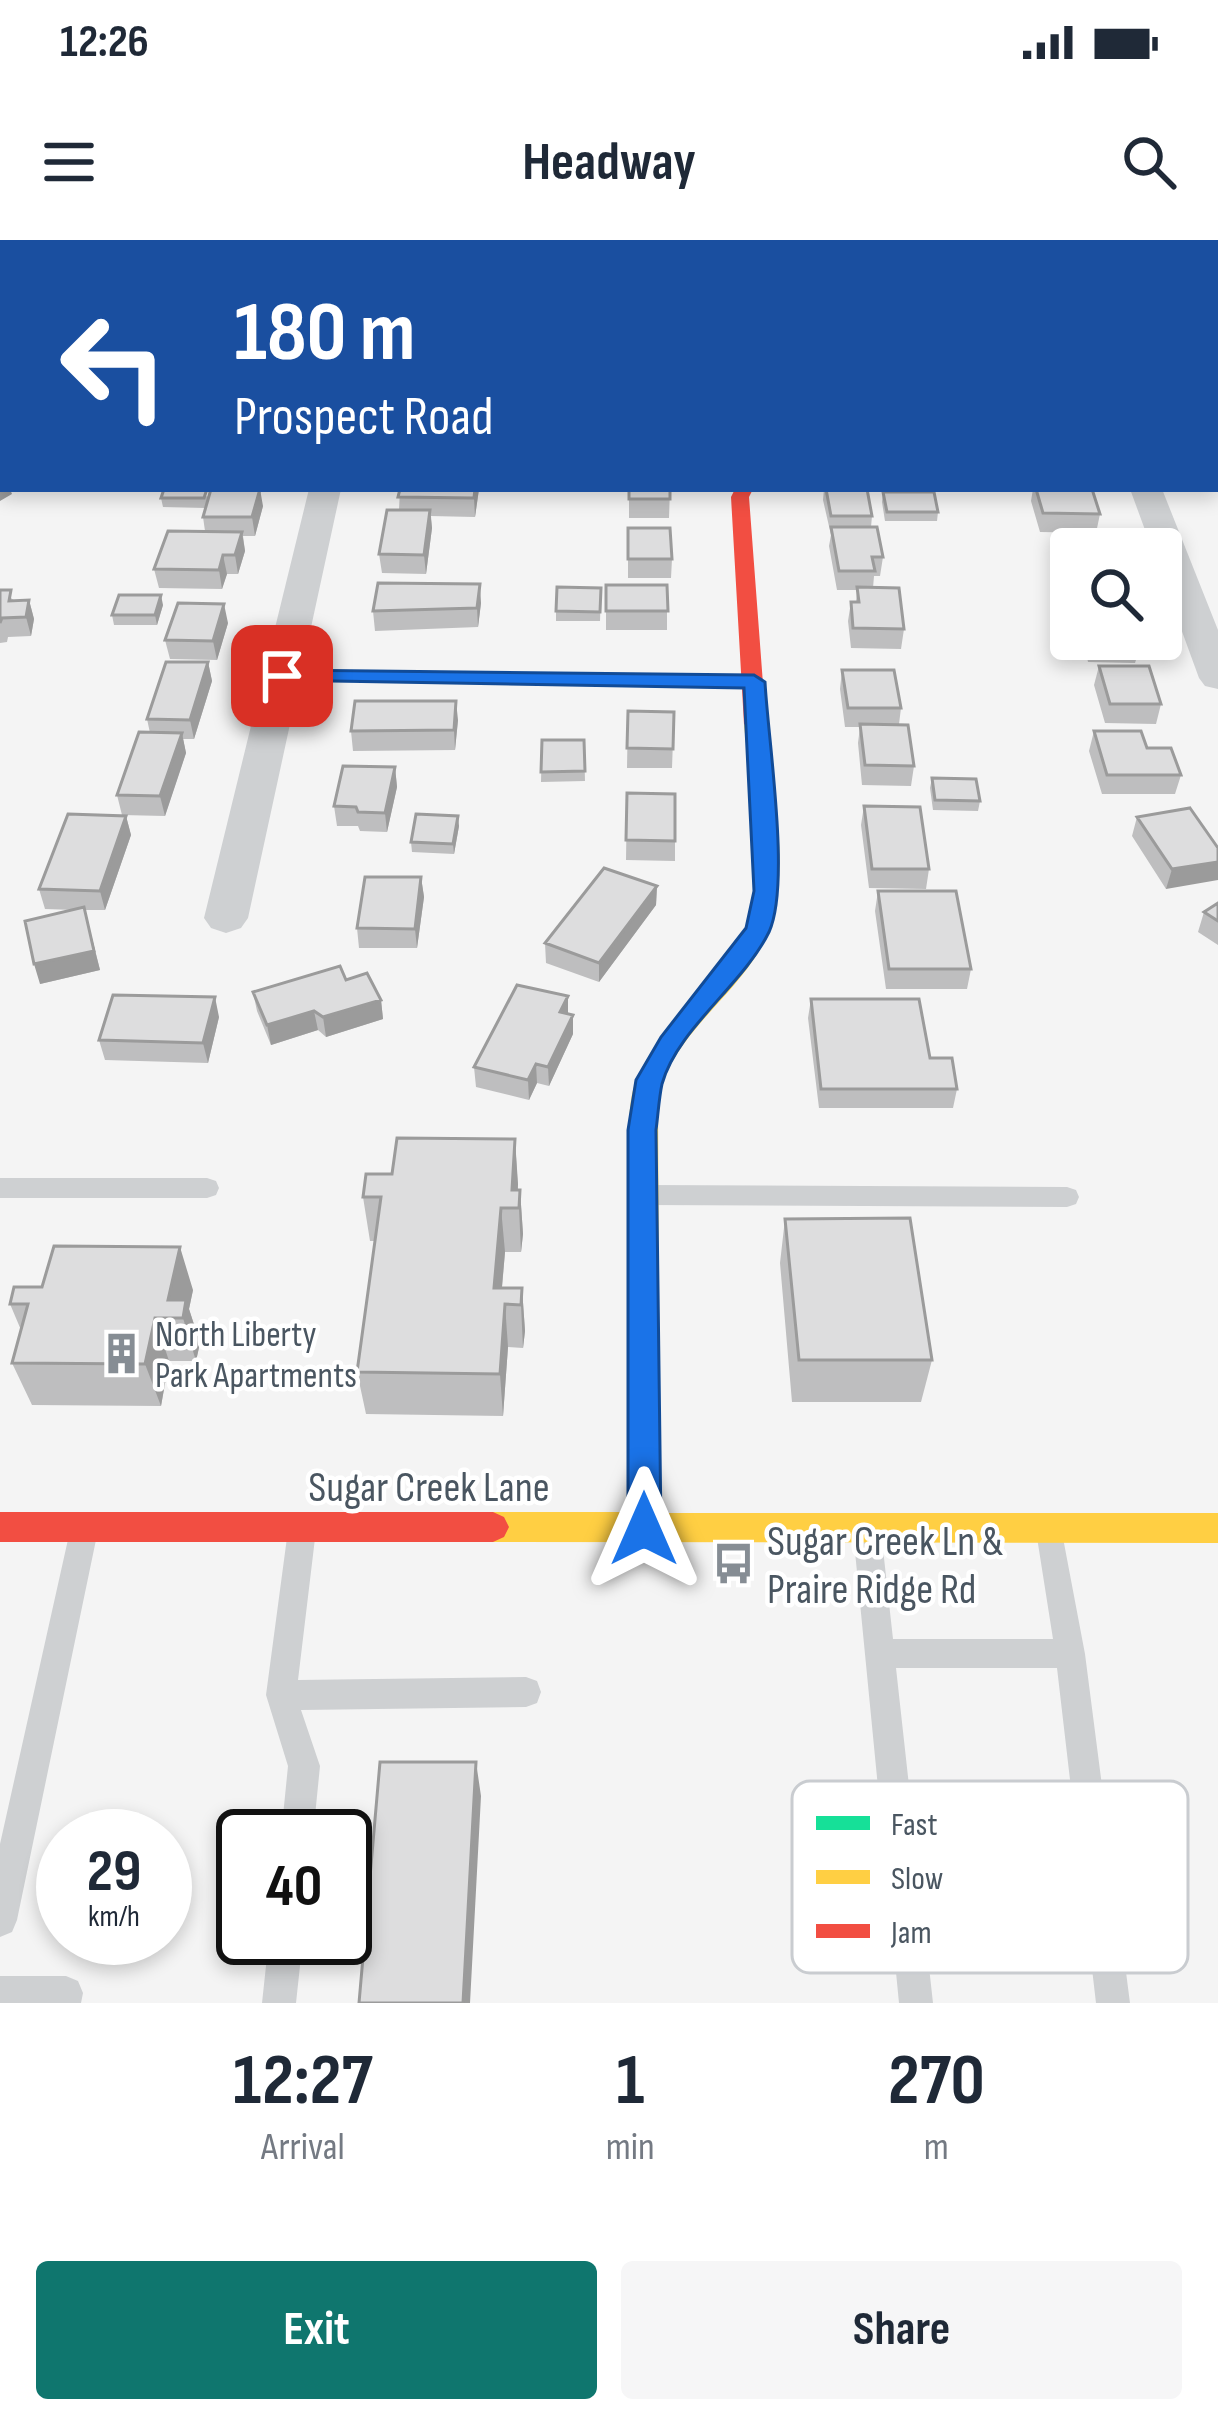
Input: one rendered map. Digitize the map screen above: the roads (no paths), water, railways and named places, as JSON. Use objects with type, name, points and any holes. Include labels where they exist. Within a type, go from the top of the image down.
[{"type":"street","points":[[226,918],[324,492]]},
{"type":"street","points":[[644,1529],[642,1130],[650,1080],[670,1043],[739,960],[758,928],[766,891],[742,492]]},
{"type":"street","points":[[1147,492],[1218,678]]},
{"type":"street","points":[[282,676],[754,682]]},
{"type":"street","name":"Sugar Creek Lane","points":[[0,1527],[1218,1528]]},
{"type":"lane","points":[[0,1188],[207,1188]]},
{"type":"lane","points":[[642,1195],[1067,1197]]},
{"type":"lane","points":[[0,1920],[85,1527]]},
{"type":"lane","points":[[300,1809],[304,1766],[281,1694],[302,1528]]},
{"type":"lane","points":[[1049,1528],[1086,1781]]},
{"type":"lane","points":[[867,1529],[893,1781]]},
{"type":"lane","points":[[879,1653],[1070,1654]]},
{"type":"lane","points":[[281,1694],[526,1692]]},
{"type":"lane","points":[[279,2003],[283,1965]]},
{"type":"lane","points":[[913,1973],[916,2003]]},
{"type":"lane","points":[[1109,1973],[1113,2003]]},
{"type":"lane","points":[[0,1993],[66,1993],[64,2003]]},
{"type":"place","name":"North Liberty Park Apartments","points":[[121,1354]]},
{"type":"place","name":"Sugar Creek Ln & Praire Ridge Rd","points":[[733,1564]]}]
